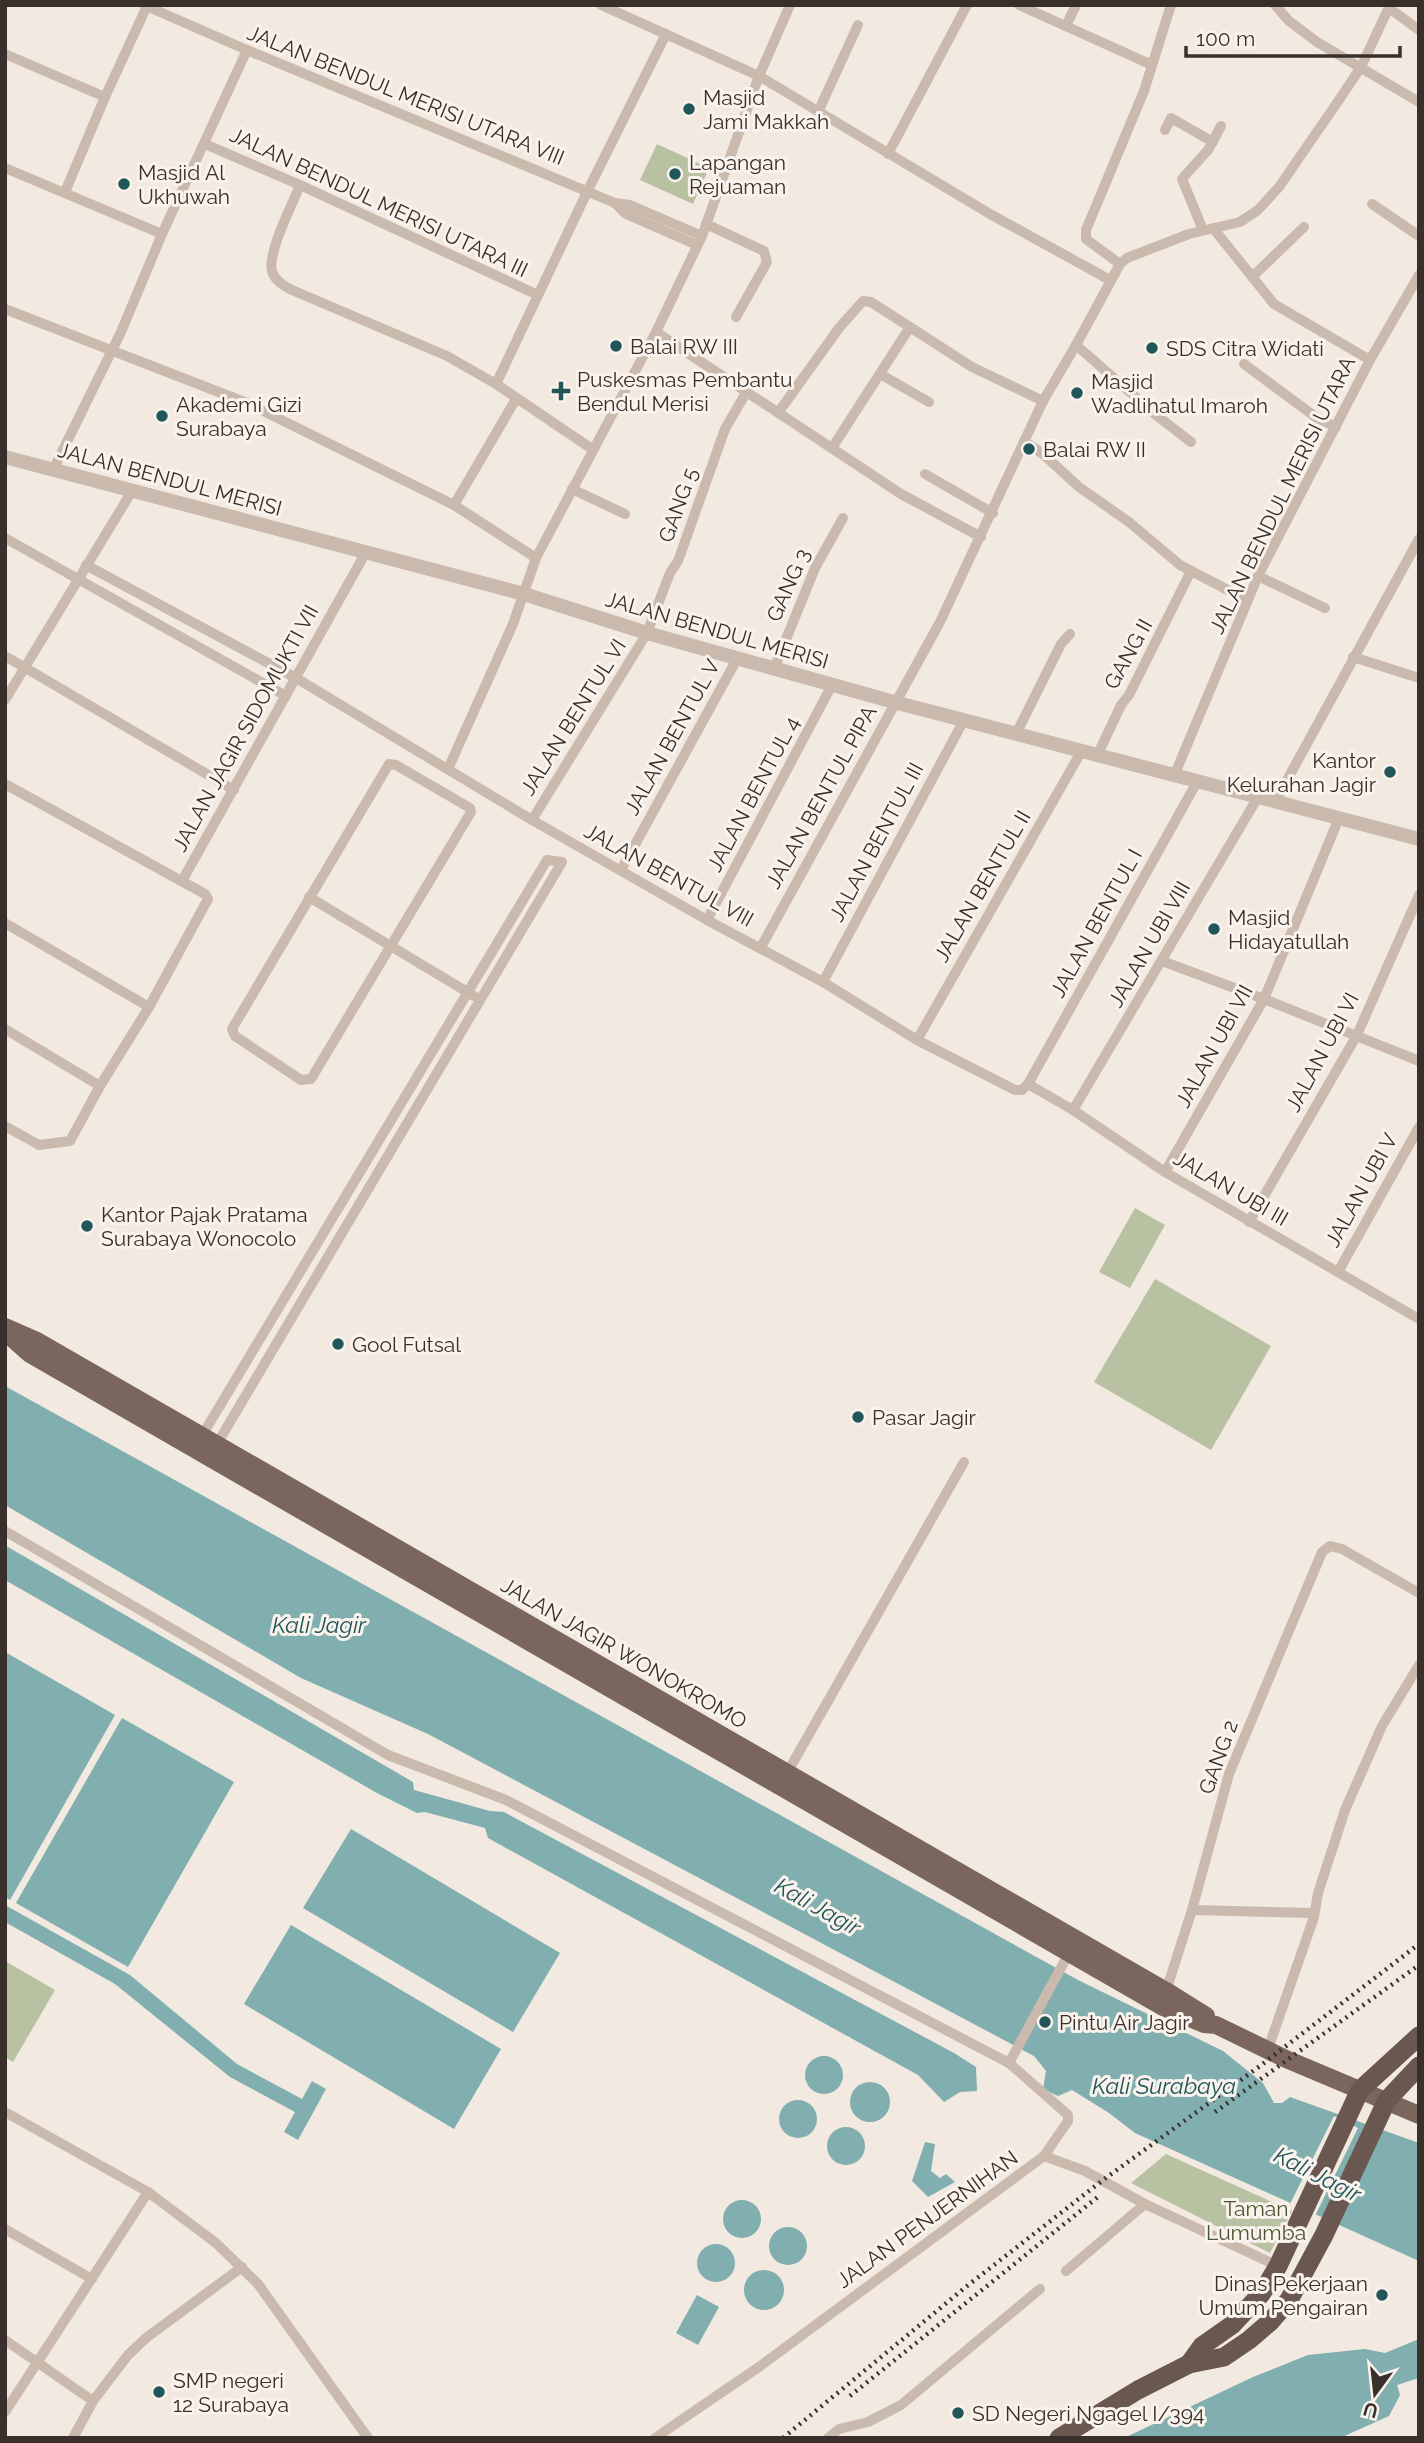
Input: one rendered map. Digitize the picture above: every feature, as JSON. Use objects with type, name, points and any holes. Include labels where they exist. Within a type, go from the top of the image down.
[{"type":"highway","points":[[1189,2364],[1202,2346],[1232,2325],[1262,2293],[1278,2266],[1360,2090],[1419,2036]]},
{"type":"highway","points":[[1059,2438],[1138,2390],[1189,2364],[1224,2357],[1270,2322],[1289,2300],[1327,2228],[1387,2100],[1419,2066]]},
{"type":"main road","name":"JALAN JAGIR WONOKROMO","points":[[5,1330],[30,1354],[205,1447],[983,1894],[1166,1991],[1216,2025],[1286,2059],[1419,2115]]},
{"type":"main road","name":"JALAN JAGIR WONOKROMO","points":[[415,1567],[787,1773],[983,1894],[1065,1961],[1163,2007],[1204,2024],[1216,2025]]},
{"type":"street","points":[[601,5],[760,76],[990,214],[1110,280]]},
{"type":"street","points":[[448,769],[524,594],[536,558],[656,332],[699,241],[760,76],[790,5]]},
{"type":"street","points":[[888,154],[967,5]]},
{"type":"street","points":[[1019,5],[1152,65]]},
{"type":"street","points":[[1066,26],[1076,5]]},
{"type":"street","points":[[1171,5],[1133,117],[1086,230],[1086,239],[1120,264],[1127,258],[1151,248],[1250,217],[1279,187],[1360,67],[1390,7],[1419,30]]},
{"type":"street","points":[[1275,5],[1289,21],[1317,42],[1419,102]]},
{"type":"street","points":[[65,192],[146,6]]},
{"type":"street","name":"JALAN BENDUL MERISI UTARA VIII","points":[[146,6],[588,190],[615,202],[626,214],[699,241]]},
{"type":"street","points":[[818,112],[858,25]]},
{"type":"street","points":[[496,384],[666,34]]},
{"type":"street","points":[[53,470],[112,351],[162,234],[247,50]]},
{"type":"street","points":[[5,54],[105,97]]},
{"type":"street","points":[[1165,130],[1176,106]]},
{"type":"street","points":[[1171,118],[1213,142]]},
{"type":"street","points":[[1221,126],[1213,142],[1182,179],[1208,229],[1274,304],[1370,360]]},
{"type":"street","name":"JALAN BENDUL MERISI UTARA III","points":[[205,144],[538,295]]},
{"type":"street","points":[[5,167],[162,234]]},
{"type":"street","points":[[300,185],[274,251],[271,264],[276,280],[292,290],[447,356],[496,384],[592,449]]},
{"type":"street","points":[[1372,204],[1419,236]]},
{"type":"street","points":[[706,224],[764,251],[766,255],[767,262],[736,317]]},
{"type":"street","points":[[1252,277],[1304,227]]},
{"type":"street","name":"JALAN BENTUL PIPA","points":[[761,947],[940,622],[1043,401],[1120,264]]},
{"type":"street","name":"JALAN BENDUL MERISI UTARA","points":[[1174,776],[1258,576],[1370,360],[1419,275]]},
{"type":"street","points":[[778,413],[839,328],[863,301],[871,302],[972,367],[1043,401]]},
{"type":"street","points":[[6,312],[247,403],[454,506],[536,558]]},
{"type":"street","points":[[832,448],[910,327]]},
{"type":"street","points":[[656,332],[901,494],[981,537]]},
{"type":"street","points":[[1076,345],[1191,442]]},
{"type":"street","points":[[1244,364],[1317,418],[1336,427]]},
{"type":"street","points":[[880,374],[929,402]]},
{"type":"street","name":"GANG 5","points":[[647,633],[670,573],[678,561],[725,429],[747,391]]},
{"type":"street","points":[[454,506],[516,399]]},
{"type":"street","points":[[1024,441],[1180,565],[1247,600]]},
{"type":"street","name":"JALAN BENDUL MERISI","points":[[5,457],[524,594],[647,633],[894,702],[1419,839]]},
{"type":"street","points":[[925,474],[993,513]]},
{"type":"street","points":[[572,489],[625,514]]},
{"type":"street","points":[[5,701],[132,491]]},
{"type":"street","name":"GANG 3","points":[[774,669],[815,568],[843,518]]},
{"type":"street","points":[[5,537],[82,571],[291,686]]},
{"type":"street","points":[[1275,802],[1417,545]]},
{"type":"street","name":"JALAN JAGIR SIDOMUKTI VII","points":[[5,1126],[40,1145],[70,1141],[207,903],[205,894],[182,881],[366,552]]},
{"type":"street","points":[[82,571],[291,686]]},
{"type":"street","name":"GANG II","points":[[1097,756],[1191,571]]},
{"type":"street","points":[[1258,576],[1325,608]]},
{"type":"street","name":"JALAN BENTUL VI","points":[[532,820],[647,633]]},
{"type":"street","points":[[1016,734],[1061,644],[1070,634]]},
{"type":"street","points":[[5,656],[234,790]]},
{"type":"street","points":[[1353,657],[1419,678]]},
{"type":"street","name":"JALAN BENTUL V","points":[[621,870],[737,659]]},
{"type":"street","name":"JALAN BENTUL 4","points":[[707,920],[832,685]]},
{"type":"street","name":"JALAN BENTUL VIII","points":[[291,686],[448,769],[707,920],[823,982],[917,1040],[1014,1090],[1022,1090],[1028,1084]]},
{"type":"street","name":"JALAN BENTUL III","points":[[823,982],[964,720]]},
{"type":"street","name":"JALAN BENTUL II","points":[[917,1040],[1081,752]]},
{"type":"street","points":[[389,764],[396,765],[470,808],[471,812],[312,1079],[301,1080],[235,1036],[232,1029],[309,897],[389,764]]},
{"type":"street","name":"JALAN BENTUL I","points":[[1028,1084],[1197,782]]},
{"type":"street","points":[[5,784],[182,881]]},
{"type":"street","name":"JALAN UBI VIII","points":[[1073,1110],[1258,797]]},
{"type":"street","name":"JALAN UBI VII","points":[[1165,1172],[1264,999],[1339,818]]},
{"type":"street","points":[[547,860],[562,862],[479,1000],[205,1447],[547,860]]},
{"type":"street","name":"JALAN UBI VI","points":[[1249,1222],[1357,1035],[1419,895]]},
{"type":"street","points":[[309,897],[479,1000]]},
{"type":"street","points":[[5,923],[149,1007]]},
{"type":"street","points":[[1162,961],[1419,1061]]},
{"type":"street","points":[[5,1029],[100,1086]]},
{"type":"street","name":"JALAN UBI III","points":[[1028,1084],[1073,1110],[1165,1172],[1419,1319]]},
{"type":"street","name":"JALAN UBI V","points":[[1338,1272],[1419,1127]]},
{"type":"street","points":[[787,1773],[964,1462]]},
{"type":"street","points":[[5,1531],[388,1755],[506,1800],[1011,2059],[1068,2115],[1068,2121],[1044,2156]]},
{"type":"street","name":"GANG 2","points":[[1166,1991],[1192,1910],[1229,1773],[1322,1552],[1330,1546],[1342,1549],[1419,1593]]},
{"type":"street","points":[[1268,2049],[1345,1810],[1382,1726],[1419,1665]]},
{"type":"street","points":[[1192,1910],[1314,1913]]},
{"type":"street","points":[[1011,2059],[1065,1961]]},
{"type":"street","points":[[5,2112],[148,2192],[216,2243],[242,2267],[279,2313],[368,2438]]},
{"type":"street","name":"JALAN PENJERNIHAN","points":[[655,2438],[763,2364],[1044,2156],[1103,2180],[1145,2204],[1278,2266]]},
{"type":"street","points":[[5,2412],[148,2192]]},
{"type":"street","points":[[1066,2271],[1145,2204]]},
{"type":"street","points":[[5,2229],[92,2279]]},
{"type":"street","points":[[73,2438],[93,2401],[128,2355],[146,2338],[242,2267]]},
{"type":"street","points":[[828,2438],[839,2429],[868,2422],[901,2406],[1040,2289]]},
{"type":"street","points":[[5,2340],[93,2401]]},
{"type":"green space","name":"Lapangan Rejuaman","points":[[657,144],[709,168],[693,204],[640,180]]},
{"type":"green space","points":[[1135,1208],[1165,1225],[1130,1288],[1099,1272]]},
{"type":"green space","points":[[1155,1279],[1271,1346],[1211,1450],[1094,1382]]},
{"type":"green space","points":[[5,1961],[55,1990],[13,2062],[5,2057]]},
{"type":"green space","name":"Taman Lumumba","points":[[1166,2154],[1292,2211],[1270,2253],[1131,2183]]},
{"type":"water","name":"Kali Jagir","points":[[5,1386],[1078,1980],[1223,2051],[1263,2083],[1274,2103],[1282,2103],[1290,2097],[1419,2143],[1419,2261],[1135,2133],[1072,2090],[1058,2096],[1043,2089],[1046,2071],[1034,2056],[428,1734],[301,1678],[5,1505]]},
{"type":"water","points":[[8,1547],[413,1782],[414,1790],[490,1811],[504,1812],[954,2053],[976,2067],[977,2091],[960,2092],[944,2102],[918,2075],[488,1838],[485,1828],[425,1812],[417,1813],[377,1793],[5,1580],[5,1549]]},
{"type":"water","points":[[5,1652],[115,1715],[10,1900],[5,1897]]},
{"type":"water","points":[[122,1718],[234,1782],[128,1967],[16,1903]]},
{"type":"water","points":[[351,1829],[560,1953],[513,2032],[303,1908]]},
{"type":"water","points":[[5,1905],[130,1975],[237,2064],[302,2099],[312,2081],[326,2089],[298,2140],[284,2132],[295,2112],[230,2077],[115,1984],[5,1922]]},
{"type":"water","points":[[291,1925],[501,2049],[454,2129],[244,2004]]},
{"type":"water","points":[[824,2056],[838,2061],[843,2075],[838,2089],[824,2094],[810,2089],[805,2075],[810,2061]]},
{"type":"water","points":[[870,2082],[884,2088],[890,2102],[884,2116],[870,2122],[856,2116],[850,2102],[856,2088]]},
{"type":"water","points":[[798,2100],[812,2105],[817,2119],[812,2133],[798,2138],[784,2133],[779,2119],[784,2105]]},
{"type":"water","points":[[846,2127],[860,2132],[865,2146],[860,2160],[846,2165],[832,2160],[827,2146],[832,2132]]},
{"type":"water","points":[[925,2142],[935,2144],[931,2171],[940,2178],[946,2174],[955,2182],[928,2197],[912,2181]]},
{"type":"water","points":[[742,2200],[756,2205],[761,2219],[756,2233],[742,2238],[728,2233],[723,2219],[728,2205]]},
{"type":"water","points":[[788,2227],[802,2232],[807,2246],[802,2260],[788,2265],[774,2260],[769,2246],[774,2232]]},
{"type":"water","points":[[716,2244],[730,2249],[735,2263],[730,2277],[716,2282],[702,2277],[697,2263],[702,2249]]},
{"type":"water","points":[[764,2270],[778,2276],[784,2290],[778,2304],[764,2310],[750,2304],[744,2290],[750,2276]]},
{"type":"water","points":[[697,2295],[719,2307],[698,2345],[676,2333]]},
{"type":"water","points":[[1419,2339],[1419,2378],[1397,2385],[1400,2395],[1389,2416],[1340,2438],[1124,2438],[1253,2377],[1308,2355],[1365,2349],[1385,2353]]},
{"type":"pier","points":[[1334,2116],[1358,2128],[1314,2218],[1289,2206]]},
{"type":"railway","points":[[783,2438],[967,2286],[1103,2180],[1260,2066],[1419,1944]]},
{"type":"railway","points":[[1215,2112],[1419,1965]]},
{"type":"railway","points":[[850,2396],[1099,2196]]},
{"type":"place","name":"Masjid Jami Makkah","points":[[689,109]]},
{"type":"place","name":"Lapangan Rejuaman","points":[[675,174]]},
{"type":"place","name":"Masjid Al Ukhuwah","points":[[124,184]]},
{"type":"place","name":"Balai RW III","points":[[616,346]]},
{"type":"place","name":"SDS Citra Widati","points":[[1152,348]]},
{"type":"place","name":"Puskesmas Pembantu Bendul Merisi","points":[[561,391]]},
{"type":"place","name":"Masjid Wadlihatul Imaroh","points":[[1077,393]]},
{"type":"place","name":"Akademi Gizi Surabaya","points":[[162,416]]},
{"type":"place","name":"Balai RW II","points":[[1029,449]]},
{"type":"place","name":"Kantor Kelurahan Jagir","points":[[1390,772]]},
{"type":"place","name":"Masjid Hidayatullah","points":[[1214,929]]},
{"type":"place","name":"Kantor Pajak Pratama Surabaya Wonocolo","points":[[87,1226]]},
{"type":"place","name":"Gool Futsal","points":[[338,1344]]},
{"type":"place","name":"Pasar Jagir","points":[[858,1417]]},
{"type":"place","name":"Pintu Air Jagir","points":[[1045,2022]]},
{"type":"place","name":"Dinas Pekerjaan Umum Pengairan","points":[[1382,2295]]},
{"type":"place","name":"SMP negeri 12 Surabaya","points":[[159,2392]]},
{"type":"place","name":"SD Negeri Ngagel I/394","points":[[958,2413]]},
{"type":"water label","name":"Kali Surabaya","points":[[1164,2085]]}]
